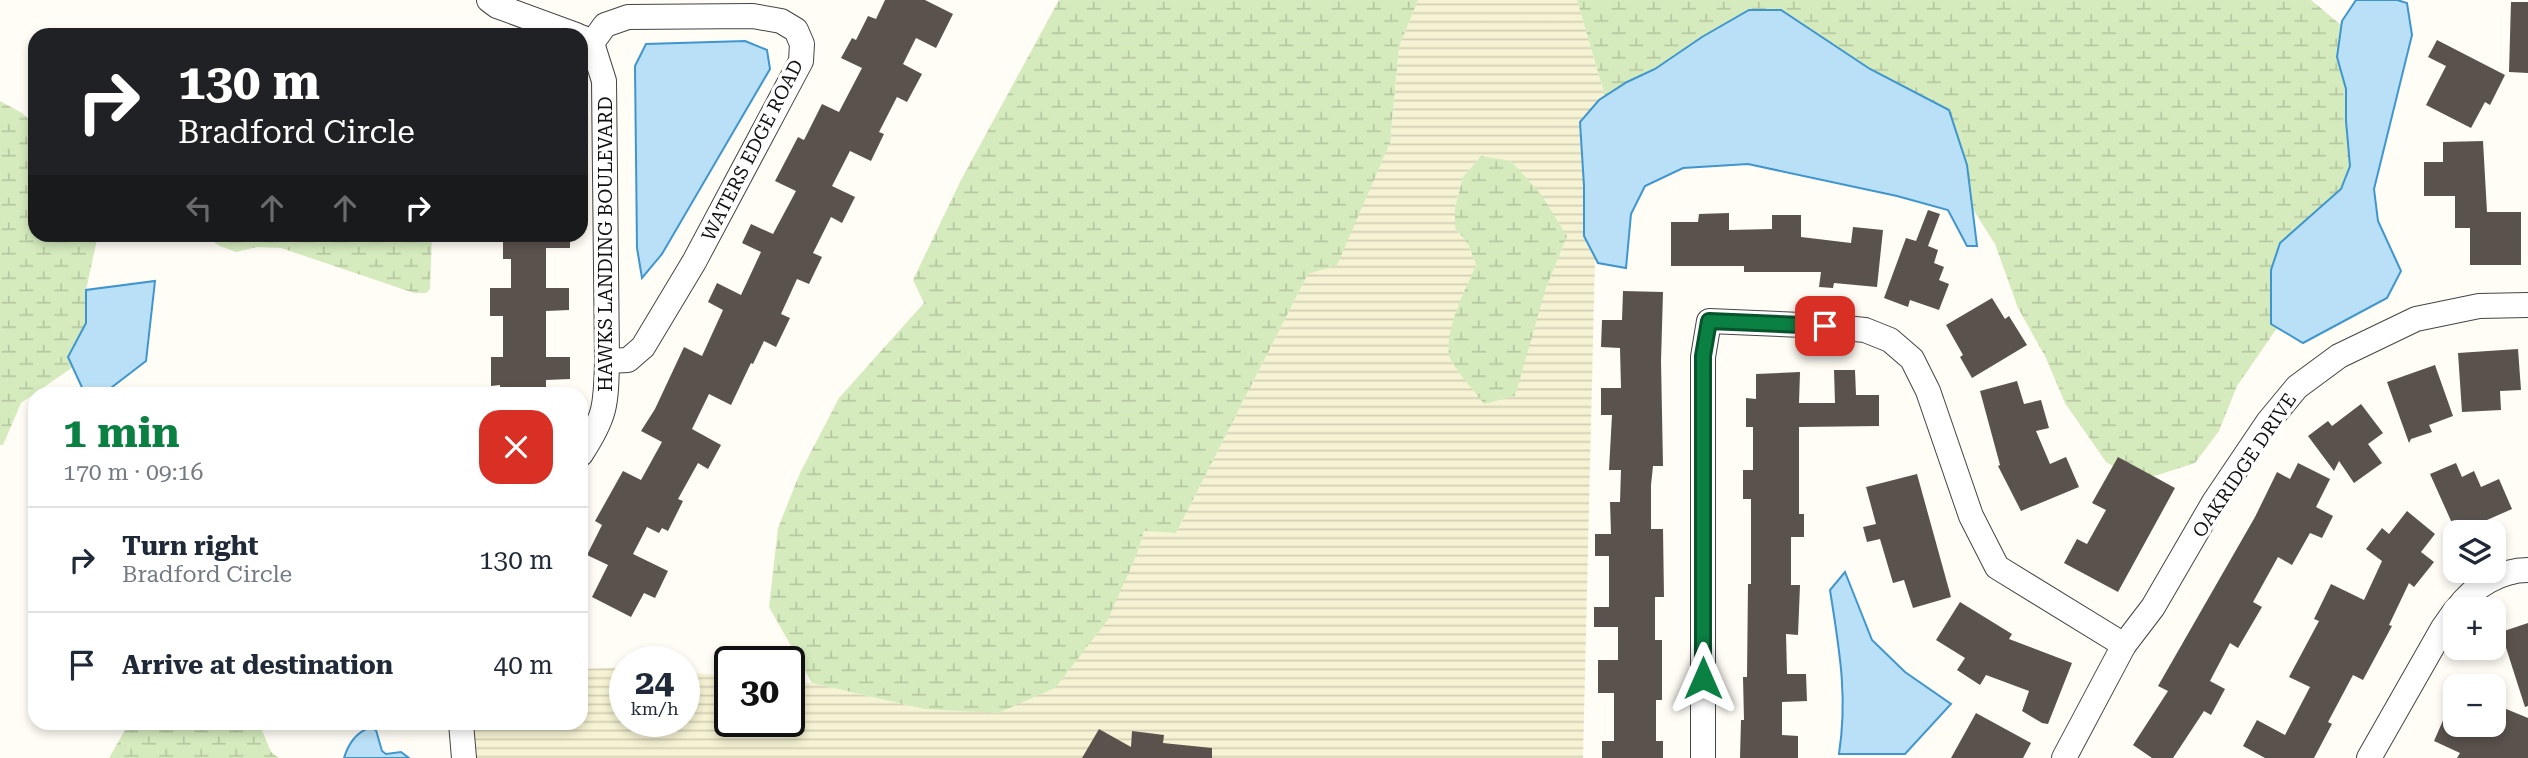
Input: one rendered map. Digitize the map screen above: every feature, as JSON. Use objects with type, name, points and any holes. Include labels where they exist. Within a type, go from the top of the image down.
[{"type":"street","points":[[489,0],[497,6],[556,28]]},
{"type":"street","name":"WATERS EDGE ROAD","points":[[588,35],[605,25],[628,17],[753,16],[781,21],[796,30],[802,46],[800,61],[794,73],[694,262],[643,347],[628,360],[607,361]]},
{"type":"street","name":"HAWKS LANDING BOULEVARD","points":[[588,48],[604,81],[607,361],[606,401],[598,428],[588,443]]},
{"type":"street","name":"OAKRIDGE DRIVE","points":[[2064,758],[2124,645],[2153,607],[2214,502],[2268,422],[2297,387],[2339,356],[2416,319],[2479,306],[2528,306]]},
{"type":"street","points":[[1703,758],[1703,356],[1709,321],[1865,330],[1890,340],[1912,359],[1928,391],[1971,516],[1997,567],[2124,645]]},
{"type":"street","points":[[2468,597],[2481,584],[2516,570],[2528,570]]},
{"type":"street","points":[[2370,758],[2443,628]]},
{"type":"street","points":[[462,730],[464,758]]},
{"type":"shaded area","points":[[1418,0],[1577,0],[1605,96],[1580,123],[1584,236],[1595,258],[1583,758],[473,758],[471,730],[588,730],[588,669],[609,668],[609,737],[700,737],[700,673],[714,675],[714,737],[805,737],[805,682],[924,709],[1137,554],[1144,531],[1176,533],[1308,274],[1364,202],[1390,143],[1399,47]],"holes":[[[1481,156],[1567,236],[1545,291],[1450,358],[1450,337],[1476,265],[1468,244],[1455,228],[1455,206],[1463,177]]]},
{"type":"green space","points":[[1059,0],[1418,0],[1399,47],[1390,143],[1337,265],[1308,274],[1176,533],[1144,531],[1137,554],[1107,621],[1055,688],[998,713],[924,709],[812,683],[805,671],[805,646],[791,646],[769,607],[778,528],[800,473],[839,398],[924,303],[913,280],[961,180]]},
{"type":"green space","points":[[1577,0],[2311,0],[2341,25],[2337,57],[2346,89],[2350,166],[2341,189],[2280,243],[2271,270],[2271,324],[2277,328],[2237,386],[2219,431],[2195,463],[2139,481],[2106,462],[2065,403],[2046,358],[2018,308],[1995,244],[1972,208],[1967,165],[1949,110],[1870,69],[1781,10],[1702,37],[1655,69],[1605,96]]},
{"type":"green space","points":[[0,101],[28,119],[28,242],[96,242],[86,290],[86,323],[69,357],[73,367],[44,387],[28,387],[28,398],[21,403],[3,445],[0,445]]},
{"type":"green space","points":[[1481,156],[1511,161],[1541,194],[1567,236],[1545,291],[1515,396],[1484,404],[1454,366],[1449,350],[1456,312],[1476,265],[1468,244],[1455,228],[1455,207],[1463,177]]},
{"type":"green space","points":[[214,242],[432,242],[430,289],[426,293],[414,293],[281,248],[257,247],[236,252]]},
{"type":"green space","points":[[125,730],[262,730],[271,752],[279,758],[109,758]]},
{"type":"water","points":[[2356,0],[2397,0],[2407,3],[2412,35],[2374,189],[2378,221],[2401,271],[2387,298],[2303,343],[2271,324],[2271,270],[2280,243],[2341,189],[2350,166],[2346,89],[2337,57],[2342,21]]},
{"type":"water","points":[[1749,10],[1781,10],[1870,69],[1949,110],[1967,165],[1977,246],[1967,246],[1948,210],[1897,196],[1748,164],[1683,168],[1645,186],[1631,214],[1626,268],[1598,263],[1584,236],[1580,122],[1599,100],[1627,82],[1655,69],[1702,37]]},
{"type":"water","points":[[745,41],[767,50],[770,69],[662,254],[642,278],[637,248],[635,66],[646,44]]},
{"type":"water","points":[[155,281],[146,361],[112,387],[82,387],[68,357],[86,323],[86,290]]},
{"type":"water","points":[[1845,572],[1872,640],[1905,672],[1951,704],[1905,754],[1839,754],[1842,691],[1830,590]]},
{"type":"water","points":[[376,730],[382,751],[386,754],[401,752],[409,758],[344,758],[353,740],[360,733]]},
{"type":"building","points":[[885,0],[925,0],[953,14],[936,48],[916,38],[903,64],[922,74],[907,102],[897,97],[879,132],[884,134],[871,161],[850,151],[832,186],[855,197],[842,223],[831,217],[813,253],[822,257],[809,284],[797,279],[781,314],[790,318],[776,347],[764,341],[731,405],[709,394],[692,429],[721,445],[708,469],[698,463],[678,499],[683,501],[668,531],[662,528],[659,533],[647,527],[633,554],[668,571],[655,598],[644,593],[631,617],[592,597],[608,565],[588,555],[602,525],[595,521],[623,471],[641,480],[662,442],[641,431],[655,409],[684,347],[702,356],[723,310],[708,302],[717,283],[741,295],[761,252],[742,243],[751,224],[773,234],[796,191],[775,181],[798,137],[804,140],[822,104],[839,112],[862,68],[841,58],[852,38],[856,40],[868,16],[876,19]]},
{"type":"building","points":[[2511,2],[2528,2],[2528,73],[2509,72]]},
{"type":"building","points":[[2437,40],[2505,75],[2490,105],[2485,102],[2471,128],[2426,105],[2446,66],[2428,57]]},
{"type":"building","points":[[2483,141],[2487,212],[2521,212],[2521,265],[2470,265],[2470,228],[2455,228],[2455,196],[2424,196],[2424,162],[2443,162],[2443,142]]},
{"type":"building","points":[[1928,210],[1940,214],[1928,246],[1938,250],[1934,263],[1944,267],[1939,280],[1949,284],[1939,310],[1910,300],[1908,307],[1884,298],[1906,238],[1916,241]]},
{"type":"building","points":[[1729,213],[1729,230],[1772,229],[1772,215],[1801,215],[1801,237],[1851,243],[1853,227],[1883,230],[1877,287],[1834,283],[1833,288],[1819,287],[1821,272],[1744,272],[1744,266],[1671,266],[1671,222],[1698,222],[1699,214]]},
{"type":"building","points":[[503,242],[570,242],[570,248],[546,248],[546,288],[569,288],[569,310],[546,311],[546,357],[570,357],[570,379],[546,380],[546,387],[491,386],[491,357],[503,357],[503,316],[490,316],[490,288],[511,288],[511,259],[503,259]]},
{"type":"building","points":[[1623,291],[1663,292],[1663,466],[1653,466],[1651,529],[1663,529],[1664,597],[1655,597],[1655,640],[1662,640],[1662,700],[1656,700],[1656,741],[1663,741],[1663,758],[1602,758],[1602,741],[1614,741],[1614,693],[1598,693],[1598,660],[1618,660],[1618,627],[1594,627],[1594,607],[1609,607],[1609,556],[1595,556],[1595,534],[1611,534],[1610,502],[1620,502],[1621,470],[1609,470],[1612,415],[1601,415],[1601,388],[1621,388],[1620,348],[1601,347],[1602,320],[1622,320]]},
{"type":"building","points":[[1992,298],[2005,319],[2009,316],[2027,345],[1972,378],[1946,325]]},
{"type":"building","points":[[2518,349],[2521,390],[2500,391],[2501,410],[2462,412],[2458,353]]},
{"type":"building","points":[[2435,365],[2453,416],[2429,425],[2432,432],[2411,439],[2409,443],[2387,382]]},
{"type":"building","points":[[1834,370],[1855,370],[1856,395],[1879,395],[1879,426],[1799,427],[1799,514],[1804,514],[1804,537],[1791,537],[1791,585],[1800,585],[1798,635],[1786,634],[1787,674],[1806,674],[1807,701],[1782,702],[1782,735],[1798,736],[1798,758],[1740,758],[1741,720],[1744,720],[1743,677],[1747,677],[1748,584],[1751,584],[1751,499],[1743,499],[1743,470],[1753,470],[1753,427],[1746,427],[1746,398],[1756,399],[1756,374],[1800,372],[1799,403],[1835,403]]},
{"type":"building","points":[[2017,381],[2024,404],[2041,400],[2049,428],[2036,431],[2050,464],[2066,457],[2079,487],[2021,511],[1998,466],[2000,465],[1980,391]]},
{"type":"building","points":[[2361,404],[2383,433],[2368,444],[2382,463],[2354,483],[2339,461],[2334,471],[2308,436],[2328,421],[2332,426]]},
{"type":"building","points":[[2118,457],[2175,488],[2118,592],[2064,563],[2077,539],[2087,544],[2106,510],[2092,503]]},
{"type":"building","points":[[2298,463],[2330,479],[2316,507],[2333,516],[2322,538],[2310,533],[2292,565],[2278,557],[2253,602],[2262,607],[2238,648],[2230,643],[2210,681],[2225,689],[2211,715],[2204,711],[2173,758],[2152,758],[2133,745],[2168,691],[2158,686],[2255,517],[2277,472],[2290,479]]},
{"type":"building","points":[[2456,463],[2462,477],[2474,471],[2481,487],[2499,479],[2512,509],[2487,520],[2451,520],[2430,474]]},
{"type":"building","points":[[1917,474],[1951,597],[1913,608],[1904,580],[1893,583],[1880,539],[1867,542],[1863,527],[1876,524],[1866,487]]},
{"type":"building","points":[[2407,511],[2435,534],[2421,552],[2434,562],[2414,587],[2409,583],[2389,625],[2392,626],[2363,680],[2353,675],[2328,722],[2332,724],[2314,758],[2265,758],[2243,746],[2257,720],[2285,735],[2310,687],[2289,677],[2319,621],[2314,619],[2331,584],[2364,600],[2382,561],[2366,549],[2382,528],[2389,534]]},
{"type":"building","points":[[1960,602],[2012,634],[2009,639],[2072,663],[2048,724],[2022,711],[2029,691],[1986,675],[1980,685],[1957,670],[1965,658],[1936,640]]},
{"type":"building","points":[[2528,623],[2528,706],[2525,707],[2506,648],[2506,630]]},
{"type":"building","points":[[2506,709],[2528,718],[2528,758],[2457,758],[2460,753],[2434,741],[2443,720],[2443,737],[2506,737]]},
{"type":"building","points":[[1976,713],[2031,743],[2023,758],[1951,758]]},
{"type":"building","points":[[1099,729],[1131,747],[1132,731],[1164,735],[1163,743],[1212,748],[1212,758],[1082,758]]},
{"type":"route","points":[[1703,678],[1703,356],[1709,321],[1825,326]]}]
